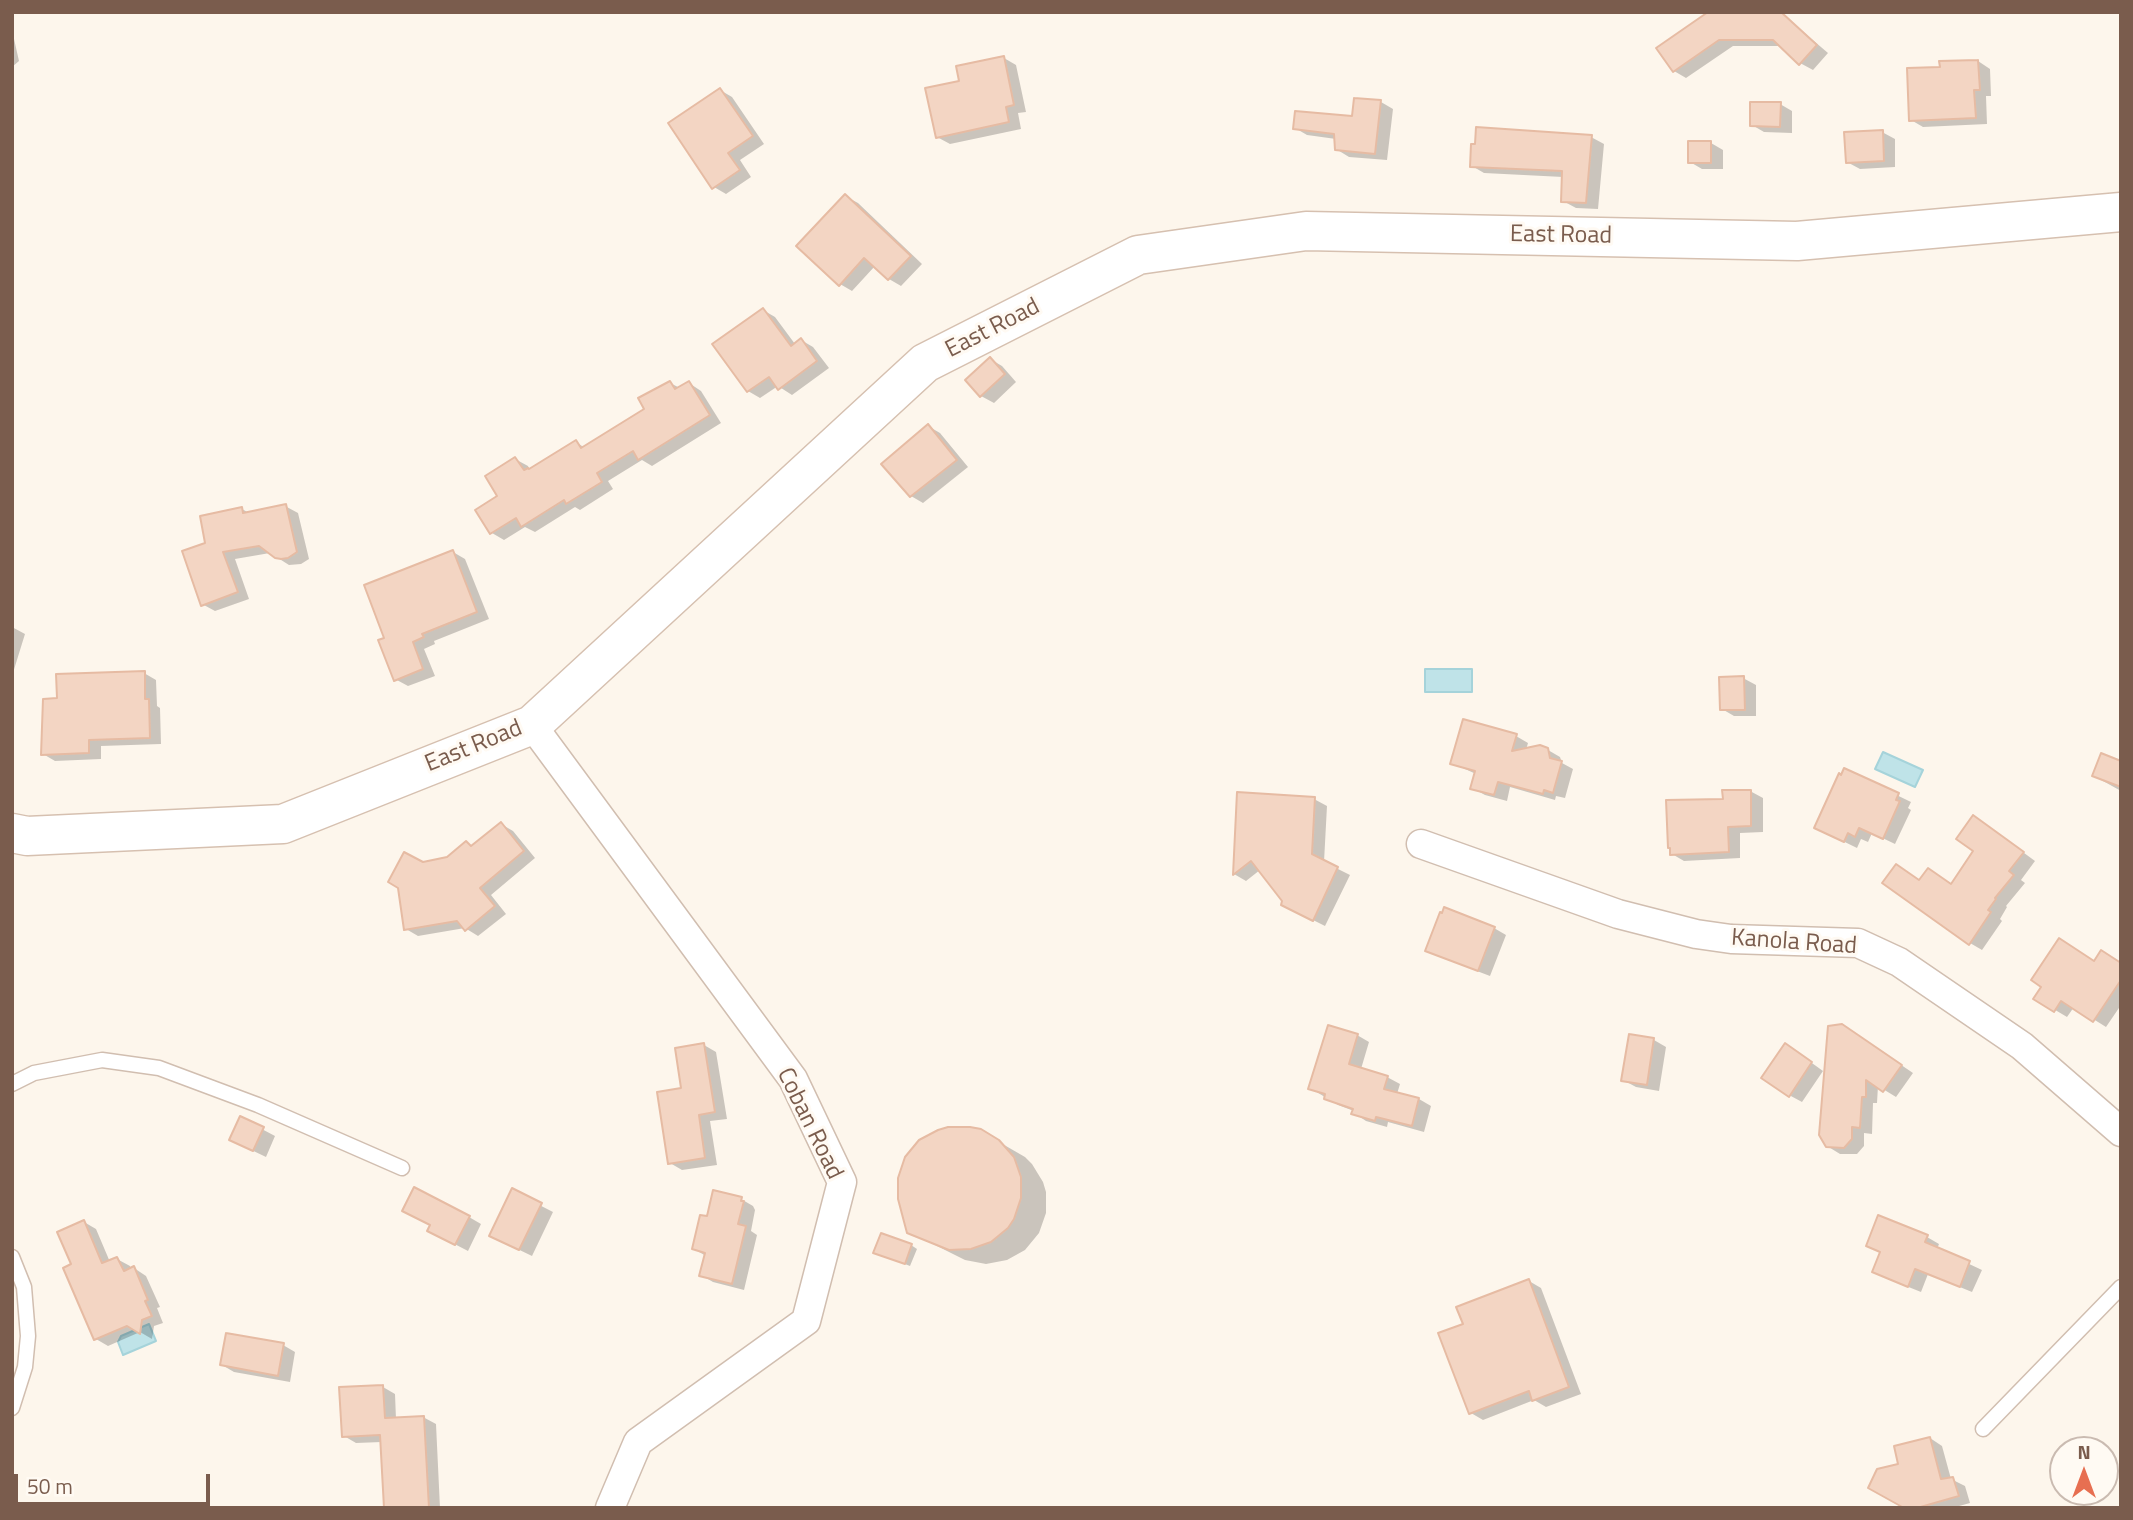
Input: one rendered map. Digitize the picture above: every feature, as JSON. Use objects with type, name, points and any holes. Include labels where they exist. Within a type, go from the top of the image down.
[{"type":"street","name":"East Road","points":[[12,833],[27,836],[283,824],[531,725],[925,363],[1138,255],[1306,231],[1797,242],[2121,212]]},
{"type":"street","name":"Coban Road","points":[[531,725],[793,1079],[842,1182],[806,1321],[638,1442],[610,1508]]},
{"type":"street","name":"Kanola Road","points":[[1420,844],[1618,914],[1683,931],[1731,940],[1858,943],[1899,962],[2022,1046],[2121,1132]]},
{"type":"lane","points":[[12,1084],[34,1073],[102,1060],[159,1068],[258,1105],[402,1168]]},
{"type":"lane","points":[[12,1258],[24,1287],[28,1336],[25,1367],[12,1408]]},
{"type":"lane","points":[[1983,1429],[2121,1287]]},
{"type":"water","points":[[1425,669],[1472,669],[1472,692],[1425,692]]},
{"type":"water","points":[[1883,752],[1923,770],[1915,787],[1875,769]]},
{"type":"water","points":[[149,1324],[156,1341],[123,1355],[118,1342],[121,1336]]},
{"type":"building","points":[[1708,12],[1781,12],[1817,45],[1799,65],[1773,40],[1719,40],[1673,72],[1656,48]]},
{"type":"building","points":[[1004,56],[1014,105],[1006,107],[1009,122],[936,138],[925,88],[959,81],[956,66]]},
{"type":"building","points":[[1978,60],[1980,90],[1974,90],[1976,118],[1909,121],[1907,68],[1940,67],[1939,61]]},
{"type":"building","points":[[720,88],[753,136],[728,153],[740,170],[712,189],[668,123]]},
{"type":"building","points":[[1354,98],[1381,100],[1375,154],[1335,150],[1334,134],[1293,129],[1295,111],[1352,116]]},
{"type":"building","points":[[1750,102],[1781,102],[1780,127],[1750,126]]},
{"type":"building","points":[[1476,127],[1592,135],[1586,203],[1561,202],[1562,171],[1470,167],[1471,144],[1475,144]]},
{"type":"building","points":[[1883,130],[1884,161],[1846,163],[1844,132]]},
{"type":"building","points":[[1688,141],[1711,141],[1711,163],[1688,163]]},
{"type":"building","points":[[845,194],[911,256],[888,280],[864,258],[839,286],[796,246]]},
{"type":"building","points":[[763,308],[791,346],[801,338],[817,361],[778,390],[769,377],[747,392],[712,344]]},
{"type":"building","points":[[990,357],[1005,374],[980,397],[965,380]]},
{"type":"building","points":[[670,381],[675,389],[689,381],[710,415],[638,460],[633,451],[597,473],[602,482],[566,504],[564,500],[521,527],[516,518],[490,534],[475,510],[497,496],[485,476],[515,457],[524,470],[576,440],[581,448],[644,409],[638,398]]},
{"type":"building","points":[[928,424],[957,460],[910,497],[881,464]]},
{"type":"building","points":[[286,504],[297,552],[281,559],[275,558],[259,546],[223,552],[238,592],[201,606],[182,551],[205,543],[200,516],[242,507],[243,513]]},
{"type":"building","points":[[453,550],[477,612],[422,634],[424,637],[413,642],[423,669],[394,681],[378,640],[384,638],[364,585]]},
{"type":"building","points":[[145,671],[150,738],[89,740],[89,753],[41,755],[43,699],[57,698],[56,674]]},
{"type":"building","points":[[1744,676],[1745,710],[1720,710],[1719,677]]},
{"type":"building","points":[[1463,719],[1517,734],[1512,751],[1540,745],[1548,748],[1550,758],[1562,761],[1553,793],[1544,790],[1543,794],[1498,782],[1494,795],[1470,789],[1475,771],[1450,764]]},
{"type":"building","points":[[2101,753],[2121,761],[2121,787],[2092,776]]},
{"type":"building","points":[[1844,768],[1899,793],[1896,800],[1900,801],[1883,839],[1859,828],[1855,837],[1848,833],[1844,842],[1814,828],[1839,773],[1841,775]]},
{"type":"building","points":[[1722,790],[1751,790],[1751,826],[1728,827],[1729,852],[1670,855],[1666,800],[1723,799]]},
{"type":"building","points":[[1237,792],[1315,797],[1312,854],[1338,867],[1313,921],[1281,905],[1282,901],[1251,861],[1233,875]]},
{"type":"building","points":[[1973,815],[2024,852],[2009,871],[2014,875],[1995,898],[1988,910],[1991,912],[1969,945],[1882,883],[1896,864],[1919,880],[1928,868],[1951,884],[1973,851],[1956,839]]},
{"type":"building","points":[[501,822],[524,851],[480,888],[495,906],[465,931],[457,921],[404,930],[398,888],[388,882],[404,852],[423,862],[447,857],[466,841],[471,846]]},
{"type":"building","points":[[1444,907],[1495,927],[1478,971],[1425,951]]},
{"type":"building","points":[[2059,938],[2094,961],[2101,950],[2121,963],[2121,980],[2093,1022],[2061,1001],[2054,1012],[2033,999],[2041,987],[2031,980]]},
{"type":"building","points":[[1842,1024],[1902,1065],[1883,1092],[1866,1080],[1866,1097],[1862,1097],[1860,1128],[1852,1127],[1852,1139],[1844,1148],[1826,1147],[1819,1135],[1828,1026]]},
{"type":"building","points":[[1328,1025],[1358,1034],[1349,1064],[1388,1076],[1384,1089],[1419,1098],[1412,1126],[1376,1117],[1375,1121],[1351,1114],[1353,1109],[1324,1099],[1325,1094],[1308,1089]]},
{"type":"building","points":[[1629,1034],[1654,1038],[1647,1085],[1621,1081]]},
{"type":"building","points":[[704,1043],[715,1112],[699,1115],[705,1158],[668,1164],[657,1092],[681,1088],[675,1048]]},
{"type":"building","points":[[1785,1043],[1812,1062],[1789,1097],[1761,1078]]},
{"type":"building","points":[[240,1116],[264,1127],[253,1151],[229,1140]]},
{"type":"building","points":[[948,1127],[981,1129],[999,1140],[1014,1157],[1021,1177],[1021,1198],[1008,1228],[991,1242],[971,1249],[949,1250],[907,1233],[898,1199],[898,1178],[905,1157],[919,1140]]},
{"type":"building","points":[[414,1187],[470,1216],[455,1245],[427,1231],[430,1225],[402,1211]]},
{"type":"building","points":[[512,1188],[542,1203],[519,1250],[489,1236]]},
{"type":"building","points":[[713,1190],[742,1197],[741,1201],[744,1201],[738,1224],[746,1226],[732,1284],[699,1276],[705,1253],[692,1249],[700,1215],[707,1216]]},
{"type":"building","points":[[1878,1215],[1928,1235],[1925,1242],[1970,1261],[1960,1287],[1915,1269],[1908,1287],[1872,1272],[1880,1252],[1866,1246]]},
{"type":"building","points":[[84,1220],[102,1263],[117,1257],[124,1271],[134,1266],[152,1316],[142,1320],[140,1334],[127,1326],[94,1340],[63,1268],[71,1264],[57,1232]]},
{"type":"building","points":[[881,1233],[912,1244],[905,1264],[873,1253]]},
{"type":"building","points":[[1529,1279],[1569,1387],[1532,1401],[1529,1391],[1469,1414],[1438,1333],[1463,1324],[1456,1307]]},
{"type":"building","points":[[226,1333],[284,1343],[278,1376],[220,1365]]},
{"type":"building","points":[[383,1385],[385,1418],[424,1416],[429,1508],[384,1508],[380,1435],[342,1437],[339,1387]]},
{"type":"building","points":[[1930,1437],[1941,1479],[1953,1477],[1959,1496],[1917,1508],[1904,1508],[1868,1488],[1877,1469],[1898,1464],[1894,1446]]}]
